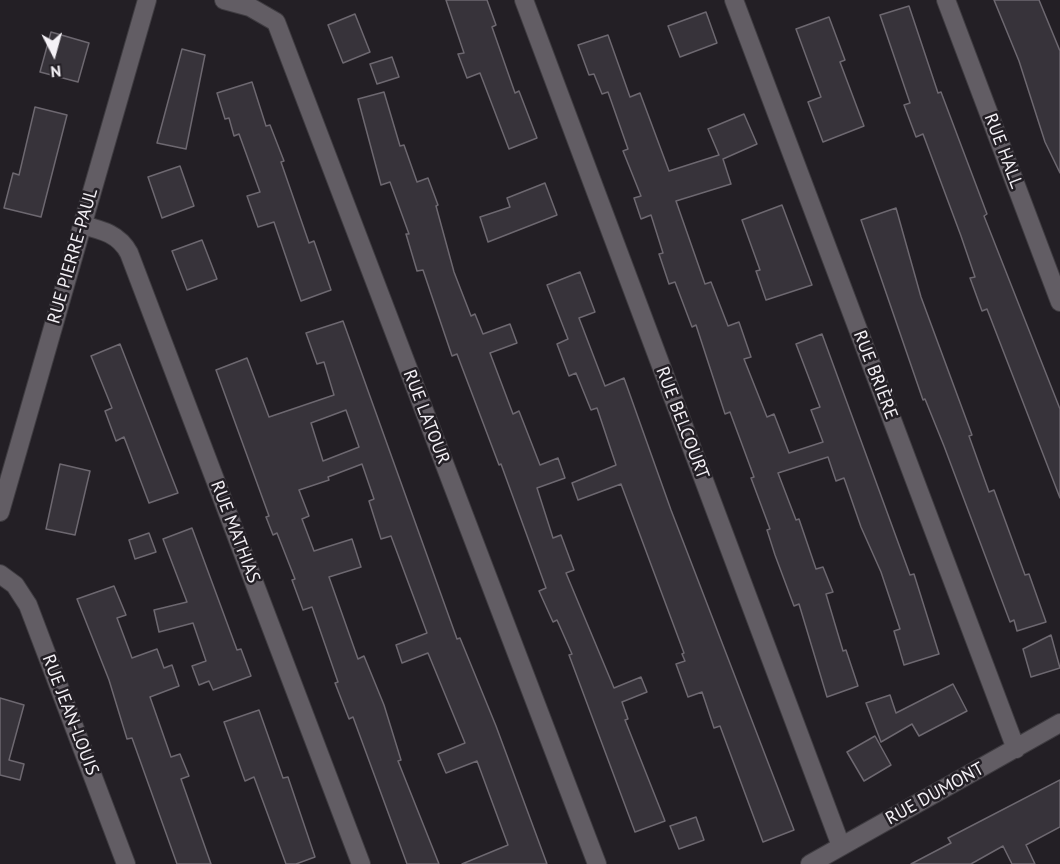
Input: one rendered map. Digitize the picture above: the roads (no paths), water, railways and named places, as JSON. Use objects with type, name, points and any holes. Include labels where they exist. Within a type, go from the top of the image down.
[{"type":"street","name":"RUE PIERRE-PAUL","points":[[1,500],[147,0]]},
{"type":"street","name":"RUE LATOUR","points":[[224,0],[250,7],[276,22],[597,864]]},
{"type":"street","name":"RUE BELCOURT","points":[[524,0],[841,846]]},
{"type":"street","name":"RUE BRIÈRE","points":[[734,0],[1016,749]]},
{"type":"street","name":"RUE HALL","points":[[946,0],[1060,302]]},
{"type":"street","name":"RUE MATHIAS","points":[[82,225],[120,239],[129,253],[361,864]]},
{"type":"street","name":"RUE JEAN-LOUIS","points":[[0,574],[15,585],[28,605],[126,864]]},
{"type":"street","name":"RUE DUMONT","points":[[810,864],[1060,723]]}]
